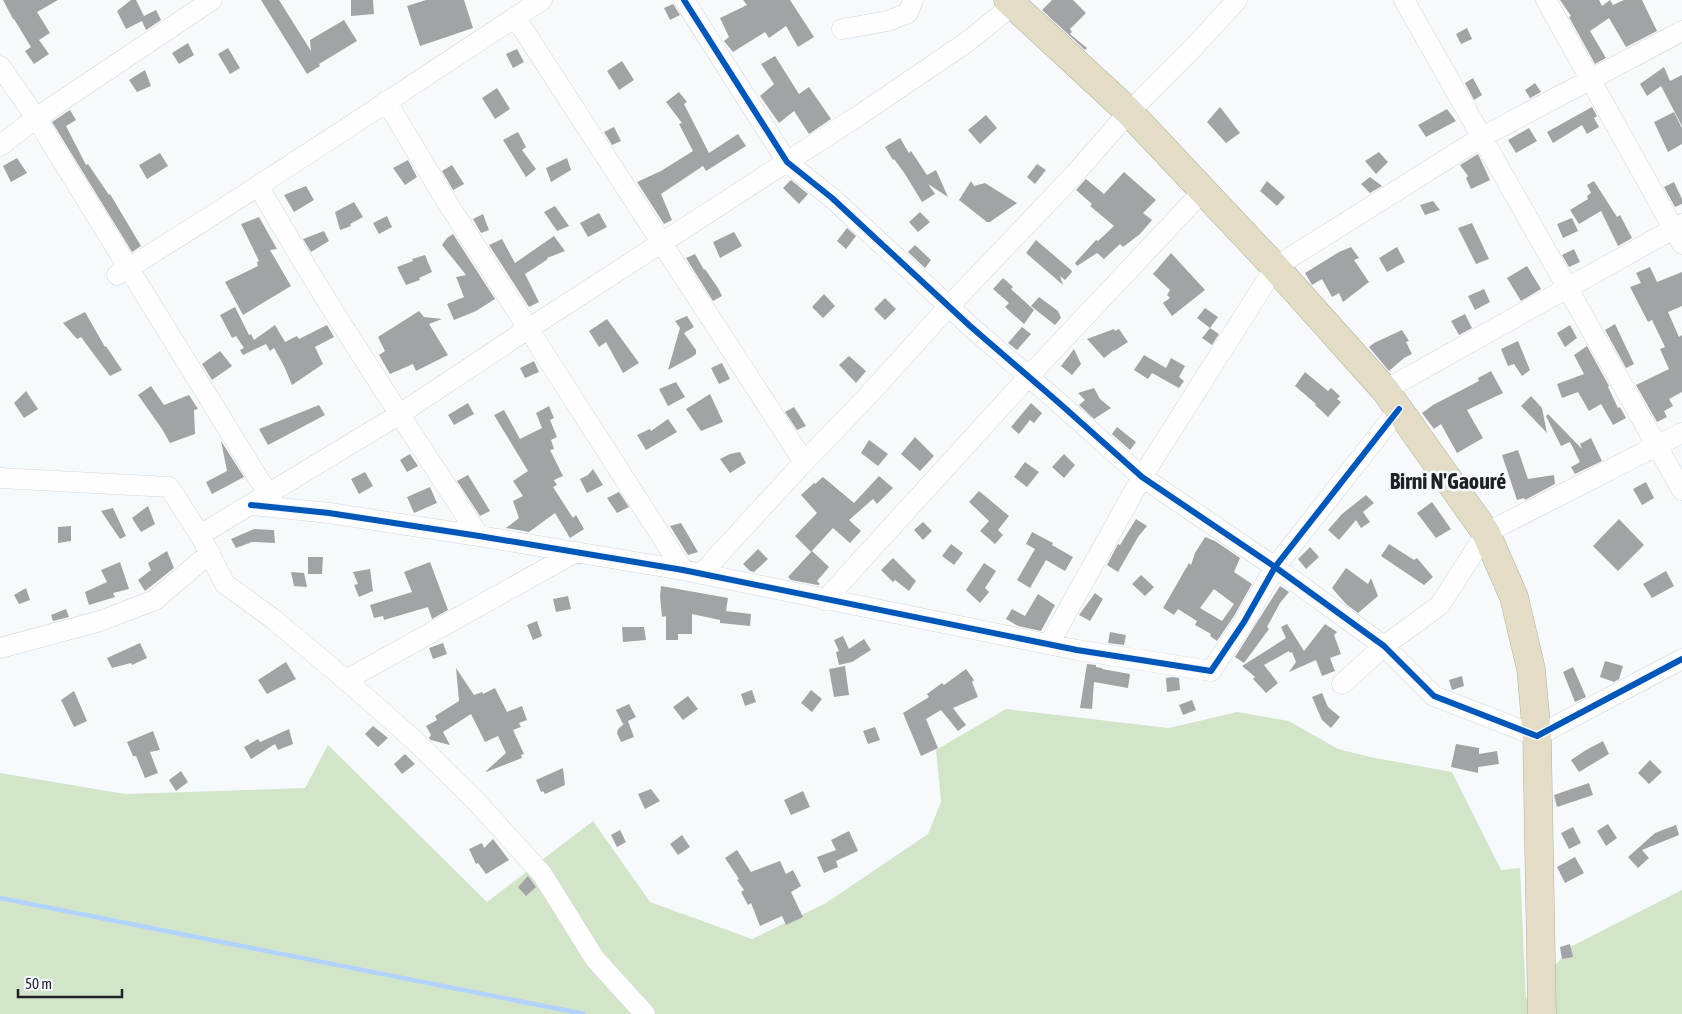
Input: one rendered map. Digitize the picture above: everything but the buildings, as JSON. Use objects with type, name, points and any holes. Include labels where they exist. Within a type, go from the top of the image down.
[{"type":"highway","points":[[1011,2],[1129,112],[1275,267],[1392,400],[1486,533],[1514,597],[1531,669],[1537,736],[1542,1014]]},
{"type":"street","points":[[0,146],[36,118],[212,0]]},
{"type":"street","points":[[122,272],[259,186],[386,100],[542,0]]},
{"type":"street","points":[[684,0],[787,162],[832,198],[949,306],[1142,477],[1275,568],[1384,646],[1434,696],[1537,736],[1682,659]]},
{"type":"street","points":[[842,29],[888,21],[902,16],[908,13],[913,0]]},
{"type":"street","points":[[692,572],[863,401],[949,306],[1073,176],[1129,112],[1193,48],[1237,0]]},
{"type":"street","points":[[1404,0],[1682,490]]},
{"type":"street","points":[[251,505],[328,513],[692,572],[1049,644],[1211,671],[1244,622],[1275,568],[1392,400],[1568,288],[1679,232],[1546,0]]},
{"type":"street","points":[[200,535],[400,414],[661,242],[787,162],[968,42],[1011,2]]},
{"type":"street","points":[[515,17],[804,462]]},
{"type":"street","points":[[1049,644],[1142,477],[1275,267],[1482,137],[1682,31]]},
{"type":"street","points":[[0,66],[36,118],[122,272],[268,494]]},
{"type":"street","points":[[386,100],[422,163],[528,329],[692,572]]},
{"type":"street","points":[[259,186],[288,238],[478,536]]},
{"type":"street","points":[[825,600],[1029,376],[1203,191]]},
{"type":"street","points":[[1342,684],[1384,646],[1440,605],[1486,533],[1682,432]]},
{"type":"street","points":[[0,478],[169,487],[200,535],[225,584],[272,618],[346,680],[414,740],[476,801],[542,874],[595,959],[645,1014]]},
{"type":"street","points":[[346,680],[576,552]]},
{"type":"street","points":[[0,648],[100,621],[154,600],[210,553]]},
{"type":"green space","points":[[1006,709],[1169,728],[1237,712],[1289,721],[1338,749],[1370,757],[1452,772],[1501,870],[1520,868],[1526,999],[1572,946],[1682,890],[1682,1014],[0,1014],[0,773],[125,794],[305,788],[328,745],[487,902],[593,821],[650,902],[752,939],[826,903],[928,834],[941,802],[936,750]]},
{"type":"waterway","points":[[0,898],[584,1014]]},
{"type":"cycle path","points":[[684,0],[787,162],[832,198],[970,326],[1142,477],[1275,567],[1384,646],[1434,696],[1537,736],[1682,659]]},
{"type":"cycle path","points":[[251,505],[329,513],[683,570],[1077,650],[1211,671],[1244,622],[1275,567],[1399,409]]},
{"type":"district","name":"Birni N'Gaouré","points":[[1448,481]]}]
